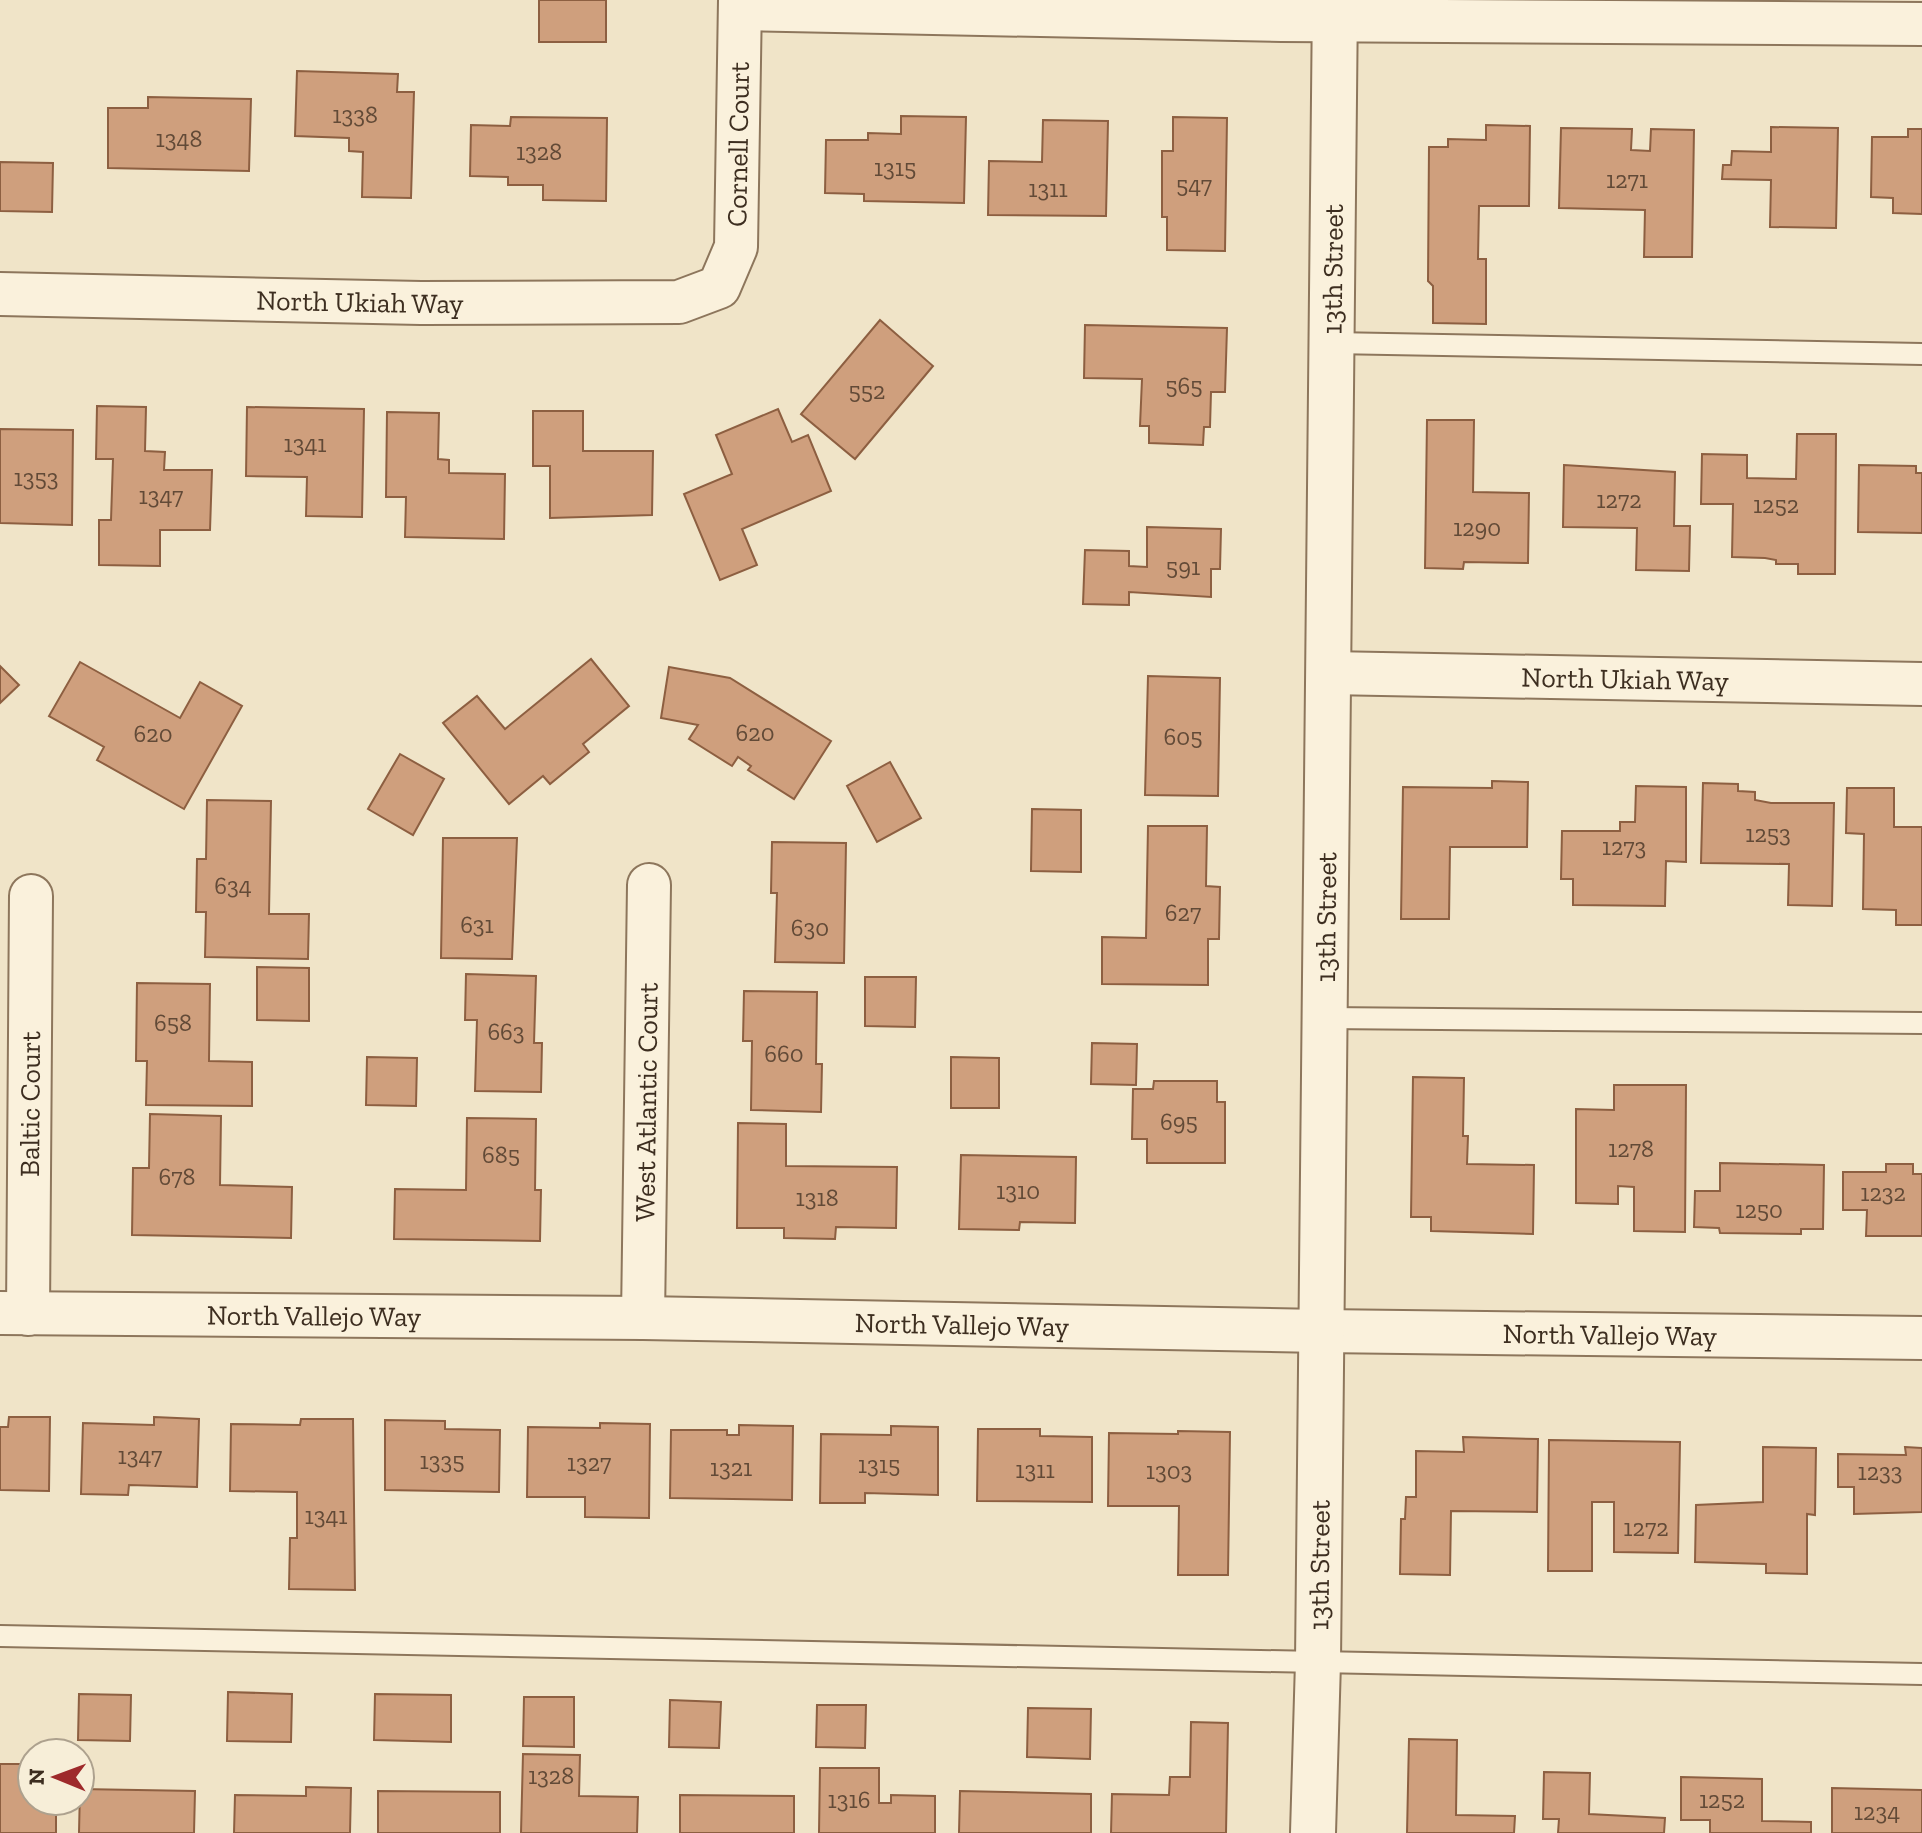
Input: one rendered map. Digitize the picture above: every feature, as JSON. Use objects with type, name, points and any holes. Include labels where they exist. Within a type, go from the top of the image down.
[{"type":"street","points":[[740,4],[1335,10],[1922,24]]},
{"type":"street","name":"Cornell Court","points":[[719,287],[736,247],[740,4]]},
{"type":"street","name":"13th Street","points":[[1313,1833],[1318,1662],[1335,10]]},
{"type":"street","name":"North Ukiah Way","points":[[0,294],[421,303],[679,302],[719,287]]},
{"type":"street","name":"North Ukiah Way","points":[[1329,673],[1922,684]]},
{"type":"street","name":"West Atlantic Court","points":[[643,1318],[649,885]]},
{"type":"street","name":"Baltic Court","points":[[14,1314],[31,896]]},
{"type":"street","name":"North Vallejo Way","points":[[14,1314],[643,1318],[1922,1338]]},
{"type":"lane","points":[[1332,343],[1922,354]]},
{"type":"lane","points":[[1325,1018],[1922,1023]]},
{"type":"lane","points":[[0,1636],[1922,1674]]},
{"type":"building","points":[[539,0],[606,0],[606,42],[539,42]]},
{"type":"building","points":[[297,71],[398,74],[397,92],[414,92],[411,198],[362,197],[363,152],[349,151],[349,138],[295,136]]},
{"type":"building","points":[[148,97],[251,99],[249,171],[108,168],[108,108],[148,108]]},
{"type":"building","points":[[901,116],[966,117],[964,203],[864,201],[864,194],[825,193],[826,140],[868,140],[868,133],[901,134]]},
{"type":"building","points":[[511,117],[607,118],[606,201],[543,200],[543,185],[508,185],[508,177],[470,176],[471,125],[510,126]]},
{"type":"building","points":[[1173,117],[1227,118],[1225,251],[1167,250],[1167,217],[1162,217],[1162,151],[1173,151]]},
{"type":"building","points":[[1043,120],[1108,121],[1106,216],[988,215],[989,161],[1042,162]]},
{"type":"building","points":[[1486,125],[1530,126],[1529,206],[1479,206],[1478,259],[1486,259],[1486,324],[1433,323],[1433,286],[1428,281],[1429,147],[1448,147],[1448,139],[1486,140]]},
{"type":"building","points":[[1771,127],[1838,128],[1836,228],[1770,227],[1771,180],[1722,179],[1723,165],[1731,165],[1732,151],[1771,152]]},
{"type":"building","points":[[1561,128],[1632,129],[1631,150],[1650,151],[1651,129],[1694,130],[1692,257],[1644,257],[1645,210],[1559,208]]},
{"type":"building","points":[[1908,129],[1922,129],[1922,214],[1893,213],[1893,198],[1871,197],[1872,137],[1908,137]]},
{"type":"building","points":[[0,162],[53,163],[52,212],[0,211]]},
{"type":"building","points":[[880,320],[933,366],[855,459],[801,414]]},
{"type":"building","points":[[1085,325],[1227,328],[1225,392],[1211,392],[1210,427],[1204,427],[1203,445],[1149,443],[1149,426],[1140,426],[1142,379],[1084,378]]},
{"type":"building","points":[[97,406],[146,407],[145,451],[165,452],[164,470],[212,470],[210,530],[160,530],[160,566],[99,565],[99,520],[111,520],[113,459],[96,459]]},
{"type":"building","points":[[247,407],[364,409],[362,517],[306,516],[307,477],[246,476]]},
{"type":"building","points":[[778,409],[792,442],[808,435],[831,491],[742,529],[757,565],[720,580],[684,494],[732,474],[716,435]]},
{"type":"building","points":[[533,411],[583,411],[583,451],[653,451],[652,515],[550,518],[550,466],[533,466]]},
{"type":"building","points":[[387,412],[439,413],[438,459],[449,460],[449,473],[505,474],[504,539],[405,537],[406,497],[386,497]]},
{"type":"building","points":[[1427,420],[1474,420],[1473,492],[1529,493],[1528,563],[1464,562],[1463,569],[1425,568]]},
{"type":"building","points":[[0,429],[73,430],[72,525],[0,523]]},
{"type":"building","points":[[1797,434],[1836,434],[1835,574],[1798,574],[1798,564],[1776,564],[1776,560],[1765,558],[1732,557],[1733,504],[1701,504],[1702,454],[1747,455],[1747,478],[1796,479]]},
{"type":"building","points":[[1564,465],[1675,472],[1674,526],[1690,526],[1689,571],[1636,570],[1637,528],[1563,527]]},
{"type":"building","points":[[1859,465],[1916,466],[1916,473],[1922,473],[1922,533],[1858,532]]},
{"type":"building","points":[[1147,527],[1221,529],[1220,569],[1211,569],[1211,597],[1129,592],[1129,605],[1083,604],[1085,550],[1129,551],[1129,566],[1147,567]]},
{"type":"building","points":[[591,659],[629,706],[583,744],[589,752],[550,784],[543,776],[509,804],[443,723],[477,696],[505,729]]},
{"type":"building","points":[[80,662],[180,718],[200,682],[242,706],[184,809],[97,760],[104,747],[49,716]]},
{"type":"building","points":[[0,666],[19,685],[0,703]]},
{"type":"building","points":[[669,667],[730,678],[831,741],[794,799],[748,770],[751,766],[738,757],[732,766],[689,739],[698,725],[661,718]]},
{"type":"building","points":[[1148,676],[1220,678],[1218,796],[1145,795]]},
{"type":"building","points":[[400,754],[444,779],[413,835],[368,809]]},
{"type":"building","points":[[890,762],[921,818],[877,842],[847,786]]},
{"type":"building","points":[[1492,781],[1528,782],[1527,847],[1450,847],[1449,919],[1401,919],[1403,787],[1492,788]]},
{"type":"building","points":[[1703,783],[1738,784],[1738,791],[1755,792],[1755,800],[1771,803],[1834,803],[1832,906],[1788,905],[1789,864],[1701,863]]},
{"type":"building","points":[[1636,786],[1686,787],[1686,862],[1666,861],[1665,906],[1573,905],[1573,879],[1561,879],[1562,831],[1620,831],[1620,822],[1635,822]]},
{"type":"building","points":[[1847,788],[1894,788],[1894,827],[1922,827],[1922,925],[1896,925],[1896,910],[1863,909],[1864,834],[1846,833]]},
{"type":"building","points":[[207,800],[271,801],[269,914],[309,914],[308,959],[205,957],[206,912],[196,912],[197,859],[206,859]]},
{"type":"building","points":[[1032,809],[1081,810],[1081,872],[1031,871]]},
{"type":"building","points":[[1148,826],[1207,826],[1206,886],[1220,887],[1219,939],[1208,939],[1208,985],[1102,984],[1102,937],[1146,938]]},
{"type":"building","points":[[443,838],[517,838],[512,959],[441,958]]},
{"type":"building","points":[[772,842],[846,843],[844,963],[775,962],[777,893],[771,893]]},
{"type":"building","points":[[257,967],[309,968],[309,1021],[257,1020]]},
{"type":"building","points":[[466,974],[536,976],[534,1043],[542,1043],[541,1092],[475,1091],[477,1020],[465,1020]]},
{"type":"building","points":[[865,977],[916,977],[915,1027],[865,1026]]},
{"type":"building","points":[[137,983],[210,984],[209,1061],[252,1062],[252,1106],[146,1105],[147,1061],[136,1061]]},
{"type":"building","points":[[744,991],[817,992],[816,1064],[822,1064],[821,1112],[751,1110],[752,1041],[743,1041]]},
{"type":"building","points":[[1092,1043],[1137,1044],[1136,1085],[1091,1084]]},
{"type":"building","points":[[367,1057],[417,1058],[416,1106],[366,1105]]},
{"type":"building","points":[[951,1057],[999,1058],[999,1108],[951,1108]]},
{"type":"building","points":[[1413,1077],[1464,1078],[1463,1136],[1468,1136],[1467,1164],[1534,1165],[1533,1234],[1431,1231],[1431,1217],[1411,1217]]},
{"type":"building","points":[[1154,1081],[1217,1081],[1217,1102],[1225,1102],[1225,1163],[1147,1163],[1147,1139],[1132,1139],[1133,1089],[1153,1089]]},
{"type":"building","points":[[1614,1085],[1686,1085],[1685,1232],[1634,1231],[1634,1187],[1618,1186],[1618,1204],[1576,1203],[1576,1109],[1614,1110]]},
{"type":"building","points":[[150,1114],[221,1116],[220,1185],[292,1187],[291,1238],[132,1235],[133,1168],[149,1168]]},
{"type":"building","points":[[467,1118],[536,1119],[535,1190],[541,1190],[540,1241],[394,1239],[395,1189],[466,1190]]},
{"type":"building","points":[[738,1123],[786,1124],[786,1166],[897,1167],[896,1228],[836,1227],[835,1239],[784,1238],[784,1228],[737,1228]]},
{"type":"building","points":[[961,1155],[1076,1157],[1075,1223],[1020,1222],[1019,1230],[959,1229]]},
{"type":"building","points":[[1720,1163],[1824,1165],[1823,1229],[1801,1229],[1801,1234],[1720,1233],[1719,1228],[1694,1227],[1695,1191],[1720,1191]]},
{"type":"building","points":[[1886,1164],[1913,1164],[1913,1174],[1922,1174],[1922,1236],[1866,1236],[1867,1210],[1843,1210],[1843,1172],[1886,1172]]},
{"type":"building","points":[[9,1417],[50,1417],[49,1491],[0,1490],[0,1427],[8,1427]]},
{"type":"building","points":[[154,1417],[199,1419],[197,1487],[129,1485],[128,1495],[81,1494],[83,1423],[154,1425]]},
{"type":"building","points":[[301,1419],[353,1419],[355,1590],[289,1589],[290,1538],[297,1538],[297,1492],[230,1491],[231,1424],[300,1425]]},
{"type":"building","points":[[385,1420],[445,1421],[445,1429],[500,1430],[499,1492],[385,1490]]},
{"type":"building","points":[[600,1423],[650,1424],[649,1518],[585,1517],[585,1497],[527,1497],[528,1427],[600,1428]]},
{"type":"building","points":[[739,1425],[793,1426],[792,1500],[670,1498],[671,1430],[727,1430],[727,1435],[739,1435]]},
{"type":"building","points":[[891,1426],[938,1427],[938,1495],[865,1493],[865,1503],[820,1503],[821,1434],[891,1435]]},
{"type":"building","points":[[978,1429],[1040,1429],[1040,1436],[1092,1437],[1092,1502],[977,1501]]},
{"type":"building","points":[[1178,1431],[1230,1432],[1228,1575],[1178,1575],[1179,1506],[1108,1506],[1109,1433],[1178,1434]]},
{"type":"building","points":[[1463,1437],[1538,1439],[1537,1512],[1451,1511],[1450,1575],[1400,1574],[1401,1519],[1405,1519],[1406,1497],[1416,1497],[1416,1451],[1464,1452]]},
{"type":"building","points":[[1549,1440],[1680,1442],[1678,1553],[1614,1552],[1614,1502],[1592,1502],[1592,1571],[1548,1571]]},
{"type":"building","points":[[1763,1447],[1816,1448],[1815,1515],[1807,1514],[1807,1574],[1766,1573],[1766,1564],[1695,1562],[1696,1505],[1763,1502]]},
{"type":"building","points":[[1905,1447],[1922,1448],[1922,1512],[1854,1514],[1854,1487],[1838,1487],[1838,1454],[1906,1455]]},
{"type":"building","points":[[228,1692],[292,1694],[291,1742],[227,1741]]},
{"type":"building","points":[[79,1694],[131,1695],[130,1741],[78,1737]]},
{"type":"building","points":[[375,1694],[451,1695],[451,1742],[374,1740]]},
{"type":"building","points":[[524,1697],[574,1697],[574,1747],[523,1746]]},
{"type":"building","points":[[670,1700],[721,1702],[719,1748],[669,1747]]},
{"type":"building","points":[[817,1705],[866,1705],[865,1748],[816,1747]]},
{"type":"building","points":[[1028,1708],[1091,1709],[1090,1759],[1027,1757]]},
{"type":"building","points":[[1191,1722],[1228,1723],[1226,1833],[1111,1833],[1112,1794],[1169,1795],[1170,1777],[1190,1777]]},
{"type":"building","points":[[1409,1739],[1457,1740],[1456,1815],[1515,1816],[1514,1833],[1407,1833]]},
{"type":"building","points":[[523,1754],[580,1755],[579,1796],[638,1797],[637,1833],[521,1833]]},
{"type":"building","points":[[0,1764],[16,1764],[16,1817],[56,1817],[56,1833],[0,1833]]},
{"type":"building","points":[[820,1768],[879,1768],[879,1803],[891,1803],[891,1795],[935,1796],[935,1833],[819,1833]]},
{"type":"building","points":[[1544,1772],[1590,1773],[1589,1814],[1665,1818],[1664,1833],[1558,1833],[1559,1819],[1543,1819]]},
{"type":"building","points":[[1681,1777],[1762,1779],[1762,1821],[1811,1822],[1811,1833],[1710,1833],[1710,1820],[1681,1820]]},
{"type":"building","points":[[306,1787],[351,1788],[350,1833],[234,1833],[235,1795],[306,1796]]},
{"type":"building","points":[[1832,1788],[1922,1790],[1922,1833],[1832,1833]]},
{"type":"building","points":[[96,1789],[195,1791],[194,1833],[79,1833],[79,1817],[96,1817]]},
{"type":"building","points":[[378,1791],[500,1792],[500,1833],[378,1833]]},
{"type":"building","points":[[960,1791],[1091,1794],[1091,1833],[959,1833]]},
{"type":"building","points":[[680,1795],[794,1796],[794,1833],[680,1833]]}]
